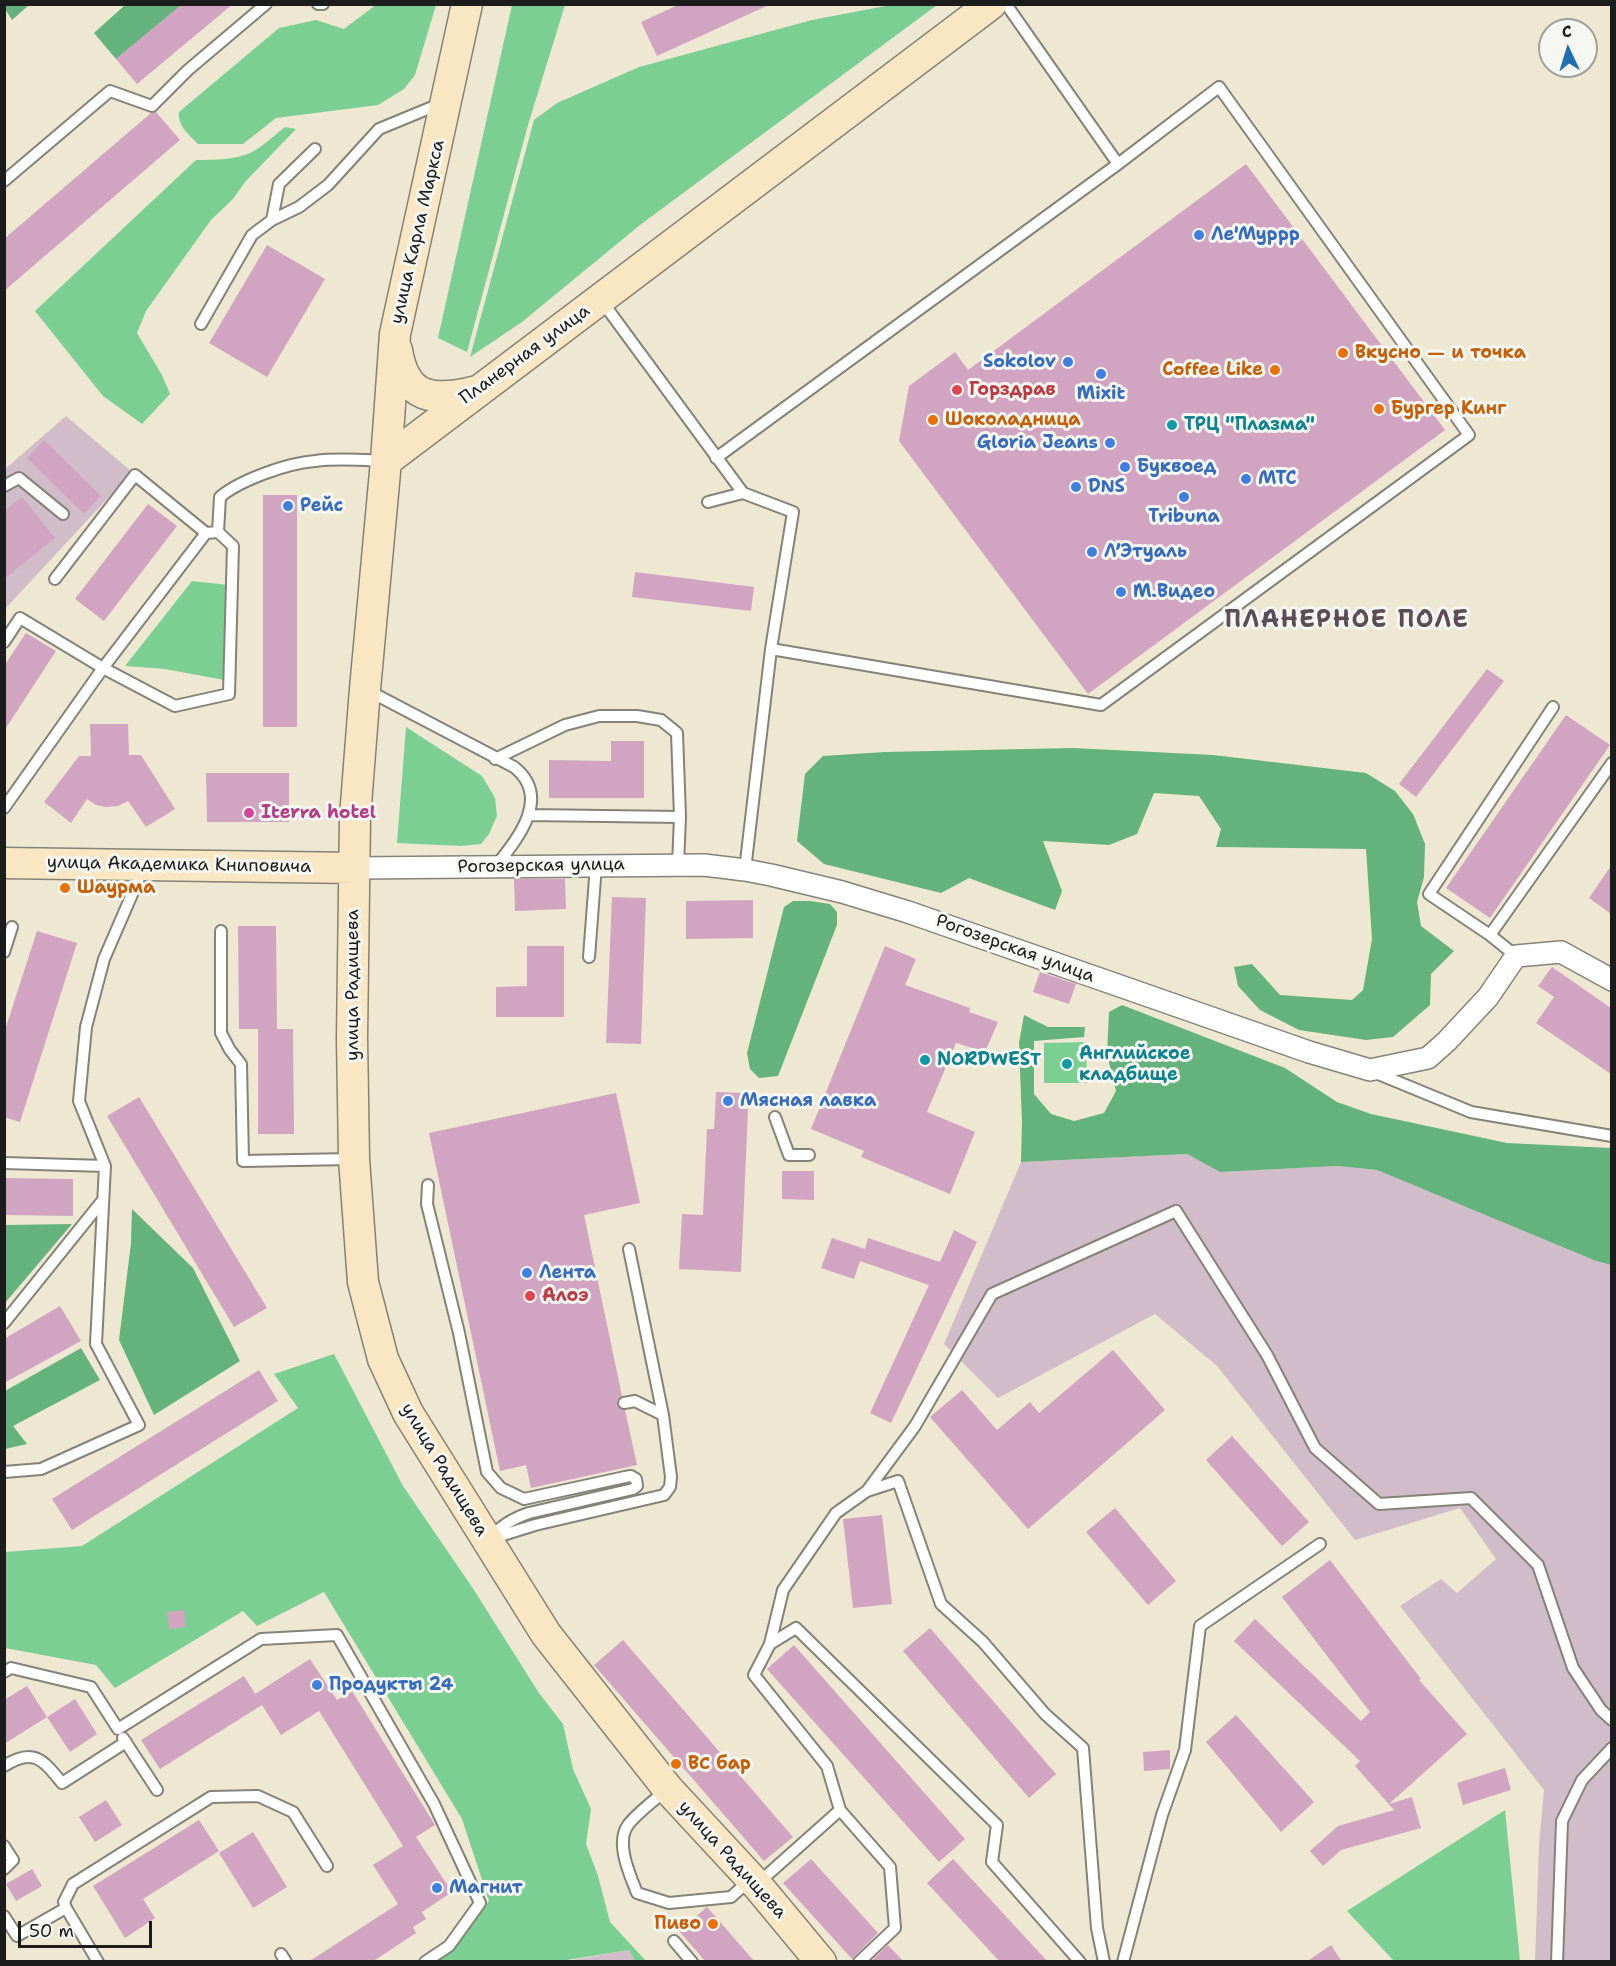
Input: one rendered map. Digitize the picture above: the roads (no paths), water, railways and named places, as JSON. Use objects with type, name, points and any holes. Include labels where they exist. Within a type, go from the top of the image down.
[{"type":"main road","name":"улица Карла Маркса","points":[[386,461],[395,333],[467,4]]},
{"type":"main road","name":"Планерная улица","points":[[386,461],[991,4]]},
{"type":"main road","points":[[395,333],[404,376],[413,387],[422,393],[440,397],[470,397]]},
{"type":"main road","points":[[391,383],[397,398],[412,409],[439,413],[470,397]]},
{"type":"main road","points":[[354,868],[355,817],[365,689],[386,461]]},
{"type":"main road","name":"улица Академика Книповича","points":[[4,863],[354,868]]},
{"type":"main road","name":"улица Радищева","points":[[354,868],[352,1038],[354,1159],[363,1282],[383,1359],[408,1413],[496,1535],[546,1634],[668,1789],[754,1882],[821,1962]]},
{"type":"street","name":"Рогозерская улица","points":[[354,868],[678,865],[745,870],[842,891],[908,912],[1309,1052],[1370,1070],[1428,1058],[1488,997],[1516,956]]},
{"type":"street","points":[[1516,956],[1561,952],[1611,980]]},
{"type":"lane","points":[[4,181],[110,92],[152,106],[188,70],[266,4]]},
{"type":"lane","points":[[318,4],[323,4]]},
{"type":"lane","points":[[1006,4],[1118,165]]},
{"type":"lane","points":[[716,458],[1118,165],[1219,87],[1469,435],[1101,705],[771,649]]},
{"type":"lane","points":[[201,324],[252,235],[272,220],[299,207],[328,185],[379,129],[447,101]]},
{"type":"lane","points":[[272,220],[279,184],[315,149]]},
{"type":"lane","points":[[600,300],[743,494]]},
{"type":"lane","points":[[4,808],[103,668],[212,533],[219,497],[232,487],[293,465],[314,461],[386,461]]},
{"type":"lane","points":[[4,642],[20,618],[103,668],[176,706],[229,694],[233,546],[135,475],[55,579]]},
{"type":"lane","points":[[4,486],[19,478],[63,514]]},
{"type":"lane","points":[[708,502],[743,494],[793,512],[771,649],[745,870]]},
{"type":"lane","points":[[365,689],[514,767],[523,775],[532,800],[525,826],[496,867]]},
{"type":"lane","points":[[1516,956],[1490,935],[1429,894],[1553,707]]},
{"type":"lane","points":[[495,759],[565,725],[599,716],[637,716],[661,720],[677,733],[680,817],[678,865]]},
{"type":"lane","points":[[1490,935],[1611,763]]},
{"type":"lane","points":[[528,815],[680,817]]},
{"type":"lane","points":[[4,1472],[41,1468],[139,1425],[96,1344],[105,1166],[78,1101],[86,1027],[104,960],[144,866]]},
{"type":"lane","points":[[589,957],[596,866]]},
{"type":"lane","points":[[4,952],[12,927]]},
{"type":"lane","points":[[221,931],[221,1033],[241,1064],[243,1161],[354,1159]]},
{"type":"lane","points":[[1370,1070],[1471,1112],[1611,1136]]},
{"type":"lane","points":[[775,1117],[789,1155],[809,1155]]},
{"type":"lane","points":[[4,1163],[105,1166]]},
{"type":"lane","points":[[428,1185],[427,1204],[459,1333],[488,1472],[501,1488],[524,1499],[626,1477],[632,1476],[636,1479],[637,1486],[633,1489],[529,1513],[496,1535]]},
{"type":"lane","points":[[4,1323],[103,1200]]},
{"type":"lane","points":[[867,1491],[915,1426],[992,1294],[1176,1211],[1267,1355],[1315,1448],[1379,1504],[1471,1497],[1538,1565],[1573,1668],[1601,1710],[1611,1720]]},
{"type":"lane","points":[[496,1535],[664,1495],[670,1487],[671,1477],[663,1415],[628,1249]]},
{"type":"lane","points":[[624,1403],[634,1401],[663,1415]]},
{"type":"lane","points":[[859,1962],[895,1928],[890,1866],[840,1810],[827,1766],[754,1675],[770,1644],[783,1590],[836,1513],[867,1491],[898,1481],[941,1604],[982,1642],[1045,1714],[1083,1748],[1097,1928],[1104,1962]]},
{"type":"lane","points":[[1123,1962],[1162,1815],[1185,1750],[1200,1626],[1320,1544]]},
{"type":"lane","points":[[770,1644],[796,1628],[997,1825],[992,1862],[1080,1962]]},
{"type":"lane","points":[[118,1729],[261,1639],[337,1635],[434,1804],[480,1903],[448,1946],[425,1962]]},
{"type":"lane","points":[[4,1672],[11,1668],[91,1687],[157,1790]]},
{"type":"lane","points":[[4,1766],[13,1761],[31,1757],[44,1760],[62,1783],[126,1742]]},
{"type":"lane","points":[[1557,1962],[1562,1821],[1582,1780],[1611,1749]]},
{"type":"lane","points":[[668,1789],[626,1826],[623,1847],[626,1866],[637,1893],[669,1903],[731,1897],[754,1882],[840,1810]]},
{"type":"lane","points":[[98,1962],[63,1902],[73,1884],[211,1797],[258,1796],[292,1812],[327,1866]]},
{"type":"lane","points":[[4,1846],[13,1860],[4,1869]]},
{"type":"lane","points":[[4,1916],[16,1936],[66,1908]]},
{"type":"lane","points":[[674,1941],[692,1962]]},
{"type":"place","name":"Ле'Муррр","points":[[1199,235]]},
{"type":"place","name":"Вкусно — и точка","points":[[1343,353]]},
{"type":"place","name":"Sokolov","points":[[1068,362]]},
{"type":"place","name":"Coffee Like","points":[[1275,370]]},
{"type":"place","name":"Mixit","points":[[1101,374]]},
{"type":"place","name":"Горздрав","points":[[957,390]]},
{"type":"place","name":"Бургер Кинг","points":[[1379,409]]},
{"type":"place","name":"Шоколадница","points":[[933,420]]},
{"type":"place","name":"ТРЦ \"Плазма\"","points":[[1172,425]]},
{"type":"place","name":"Gloria Jeans","points":[[1110,443]]},
{"type":"place","name":"Буквоед","points":[[1125,467]]},
{"type":"place","name":"МТС","points":[[1246,479]]},
{"type":"place","name":"DNS","points":[[1076,487]]},
{"type":"place","name":"Tribuna","points":[[1184,497]]},
{"type":"place","name":"Рейс","points":[[288,506]]},
{"type":"place","name":"Л’Этуаль","points":[[1092,552]]},
{"type":"place","name":"M.Видео","points":[[1121,592]]},
{"type":"place","name":"Iterra hotel","points":[[249,813]]},
{"type":"place","name":"Шаурма","points":[[65,888]]},
{"type":"place","name":"NORDWEST","points":[[925,1060]]},
{"type":"place","name":"Английское кладбище","points":[[1067,1064]]},
{"type":"place","name":"Мясная лавка","points":[[728,1101]]},
{"type":"place","name":"Лента","points":[[527,1273]]},
{"type":"place","name":"Алоэ","points":[[530,1296]]},
{"type":"place","name":"Продукты 24","points":[[317,1685]]},
{"type":"place","name":"BC бар","points":[[676,1764]]},
{"type":"place","name":"Магнит","points":[[437,1888]]},
{"type":"place","name":"Пиво","points":[[713,1924]]},
{"type":"district","name":"ПЛАНЕРНОЕ ПОЛЕ","points":[[1347,621]]}]
